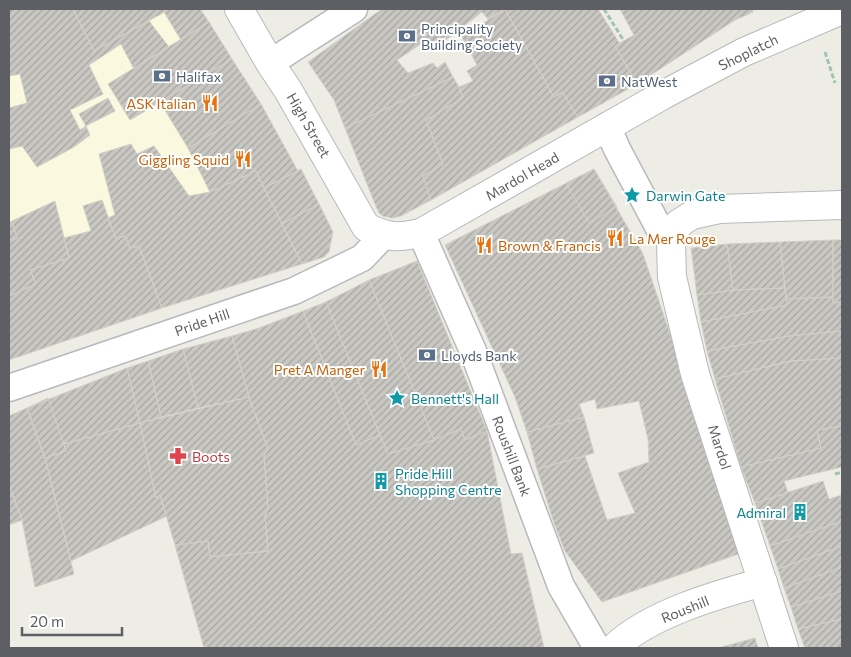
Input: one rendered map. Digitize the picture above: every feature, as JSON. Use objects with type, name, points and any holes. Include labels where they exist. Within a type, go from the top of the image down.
[{"type":"street","name":"High Street","points":[[239,9],[288,90],[366,227],[384,235]]},
{"type":"street","points":[[270,63],[354,9]]},
{"type":"street","name":"Shoplatch","points":[[655,99],[744,52],[842,10]]},
{"type":"street","name":"Mardol Head","points":[[384,235],[401,237],[421,233],[655,99]]},
{"type":"street","name":"Mardol","points":[[607,126],[617,149],[665,236],[672,277],[695,374],[784,648]]},
{"type":"street","points":[[665,236],[692,215],[719,209],[842,205]]},
{"type":"street","name":"Roushill Bank","points":[[421,233],[473,351],[561,586],[597,648]]},
{"type":"street","name":"Pride Hill","points":[[9,386],[294,291],[362,258],[384,235]]},
{"type":"street","name":"Roushill","points":[[614,648],[642,627],[693,604],[762,582]]},
{"type":"path","points":[[604,9],[624,41]]},
{"type":"path","points":[[835,474],[842,472]]},
{"type":"shaded area","points":[[9,9],[200,9],[261,104],[333,232],[329,252],[324,257],[103,327],[9,360]]},
{"type":"building","points":[[9,9],[73,9],[94,51],[149,21],[169,47],[134,69],[121,44],[89,65],[103,94],[70,110],[80,130],[86,126],[90,135],[74,147],[37,167],[22,146],[9,149],[9,108],[27,103],[20,74],[9,76]]},
{"type":"building","points":[[73,9],[170,9],[94,51]]},
{"type":"building","points":[[170,9],[200,9],[209,22],[181,40],[164,12]]},
{"type":"building","points":[[382,9],[504,9],[488,19],[482,12],[433,50],[425,41],[397,60],[408,73],[433,63],[437,68],[445,62],[453,77],[345,128],[334,100],[308,62]]},
{"type":"building","points":[[505,9],[598,9],[620,44],[615,46],[637,84],[578,117],[562,92],[554,97]]},
{"type":"building","points":[[505,9],[554,97],[562,92],[578,117],[431,200],[423,176],[443,164],[426,120],[463,98],[459,87],[473,81],[467,71],[477,65],[462,37]]},
{"type":"building","points":[[620,9],[752,9],[753,12],[735,20],[637,84],[615,46],[634,35]]},
{"type":"building","name":"Halifax","points":[[209,22],[232,59],[130,120],[108,84]]},
{"type":"building","name":"ASK Italian","points":[[232,59],[261,104],[188,148],[160,102]]},
{"type":"building","points":[[453,77],[463,98],[426,120],[443,164],[423,176],[431,200],[401,216],[392,218],[383,216],[379,213],[375,204],[345,128]]},
{"type":"building","points":[[108,98],[115,111],[86,126],[79,114]]},
{"type":"building","name":"Giggling Squid","points":[[261,104],[298,171],[264,188],[256,171],[210,192],[188,148]]},
{"type":"building","points":[[131,144],[137,154],[154,146],[189,196],[210,192],[256,171],[302,264],[162,308],[139,246],[130,248],[125,236],[116,239],[108,218],[115,215],[99,154]]},
{"type":"building","points":[[301,169],[319,204],[282,224],[264,188]]},
{"type":"building","points":[[594,169],[617,207],[589,223],[566,183]]},
{"type":"building","points":[[594,169],[643,254],[744,552],[602,602],[565,551],[537,469],[585,456],[607,520],[635,513],[618,473],[649,462],[648,439],[639,401],[597,409],[595,399],[579,404],[584,417],[527,432],[515,397],[445,245]]},
{"type":"building","points":[[102,200],[116,239],[125,236],[130,248],[139,246],[162,308],[9,360],[9,296],[36,284],[30,270],[69,258],[64,238],[91,231],[83,206]]},
{"type":"building","points":[[55,201],[69,258],[30,270],[36,284],[9,296],[9,243],[17,238],[12,221]]},
{"type":"building","points":[[319,204],[333,232],[329,252],[324,257],[302,264],[282,224]]},
{"type":"building","points":[[12,221],[17,238],[9,243],[9,223]]},
{"type":"building","points":[[833,240],[842,240],[842,302],[833,303]]},
{"type":"building","points":[[833,240],[833,297],[786,299],[780,242]]},
{"type":"building","points":[[780,242],[785,288],[733,290],[727,244]]},
{"type":"building","points":[[727,244],[733,290],[697,295],[691,248]]},
{"type":"building","name":"Lloyds Bank","points":[[417,261],[487,431],[465,440],[461,429],[434,440],[369,280]]},
{"type":"building","name":"Pret A Manger","points":[[369,280],[434,440],[388,454],[326,302]]},
{"type":"building","points":[[785,288],[787,305],[701,322],[697,295],[733,290]]},
{"type":"building","points":[[833,297],[833,303],[842,302],[842,331],[789,336],[707,351],[701,322],[787,305],[786,299]]},
{"type":"building","points":[[326,302],[380,435],[356,445],[303,311]]},
{"type":"building","name":"Pride Hill Shopping Centre","points":[[303,311],[356,445],[380,435],[388,454],[434,440],[461,429],[465,440],[487,431],[511,554],[522,553],[544,648],[204,648],[175,545],[208,541],[210,557],[268,551],[265,516],[268,508],[264,455],[268,449],[249,397],[232,336]]},
{"type":"building","points":[[842,331],[842,358],[791,361],[715,379],[707,351],[789,336]]},
{"type":"building","points":[[232,336],[249,397],[198,408],[183,349]]},
{"type":"building","points":[[183,349],[198,408],[161,417],[148,361]]},
{"type":"building","points":[[842,358],[842,426],[817,430],[821,448],[741,467],[715,379],[791,361]]},
{"type":"building","points":[[148,361],[161,417],[140,423],[127,368]]},
{"type":"building","points":[[127,368],[140,423],[64,444],[66,451],[45,458],[27,408]]},
{"type":"building","points":[[249,397],[268,449],[264,455],[268,508],[265,516],[268,551],[210,557],[208,541],[175,545],[160,495],[156,498],[140,423]]},
{"type":"building","points":[[48,398],[66,451],[45,458],[27,408]]},
{"type":"building","points":[[27,408],[45,458],[74,574],[35,587],[22,520],[9,485],[9,416]]},
{"type":"building","points":[[584,417],[594,453],[537,469],[527,432]]},
{"type":"building","points":[[140,423],[156,498],[160,495],[167,516],[71,561],[45,458],[66,451],[64,444]]},
{"type":"building","points":[[842,426],[842,467],[784,481],[788,493],[755,503],[741,467],[821,448],[817,430]]},
{"type":"building","name":"Admiral","points":[[823,481],[829,499],[842,495],[842,521],[770,546],[755,503]]},
{"type":"building","points":[[9,485],[22,520],[9,525]]},
{"type":"building","points":[[842,521],[842,546],[778,569],[770,546]]},
{"type":"building","points":[[842,546],[842,567],[784,588],[778,569]]},
{"type":"building","points":[[842,567],[842,591],[791,607],[784,588]]},
{"type":"building","points":[[842,591],[842,619],[798,629],[791,607]]},
{"type":"building","points":[[842,619],[842,648],[805,648],[798,629]]},
{"type":"building","points":[[755,638],[758,648],[718,648]]},
{"type":"place","name":"Principality Building Society","points":[[407,36]]},
{"type":"place","name":"Halifax","points":[[162,76]]},
{"type":"place","name":"NatWest","points":[[607,81]]},
{"type":"place","name":"ASK Italian","points":[[210,103]]},
{"type":"place","name":"Giggling Squid","points":[[243,159]]},
{"type":"place","name":"Darwin Gate","points":[[632,195]]},
{"type":"place","name":"La Mer Rouge","points":[[615,238]]},
{"type":"place","name":"Brown & Francis","points":[[484,245]]},
{"type":"place","name":"Lloyds Bank","points":[[427,355]]},
{"type":"place","name":"Pret A Manger","points":[[379,369]]},
{"type":"place","name":"Bennett's Hall","points":[[397,398]]},
{"type":"place","name":"Boots","points":[[178,456]]},
{"type":"place","name":"Pride Hill Shopping Centre","points":[[381,481]]},
{"type":"place","name":"Admiral","points":[[800,512]]}]
